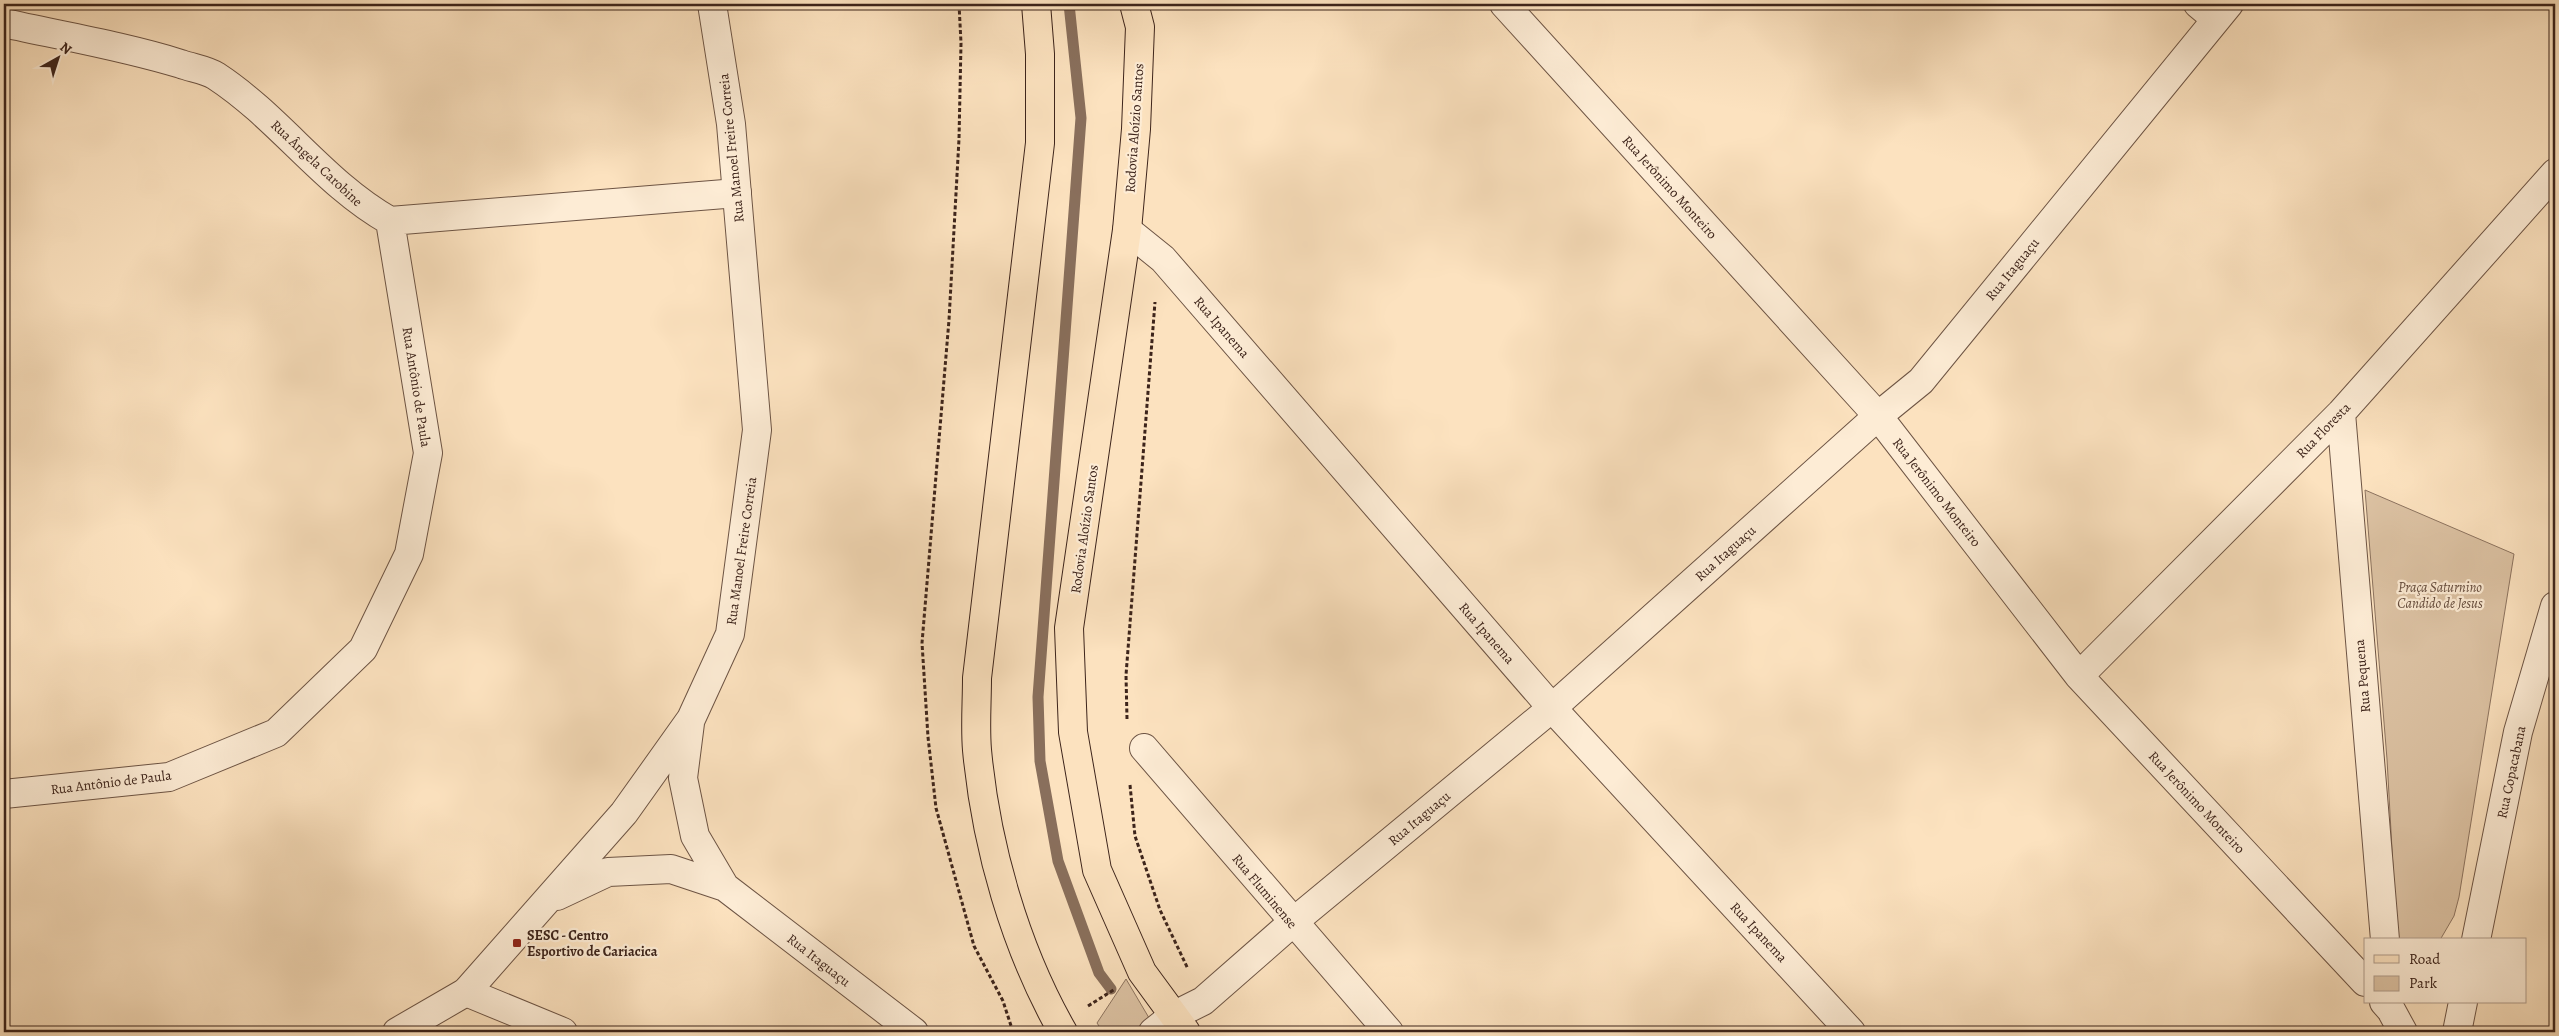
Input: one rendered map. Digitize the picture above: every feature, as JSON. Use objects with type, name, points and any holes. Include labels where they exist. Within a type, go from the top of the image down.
[{"type":"main road","points":[[1036,4],[1040,54],[1040,144],[976,678],[977,749],[987,822],[1005,890],[1027,954],[1061,1028]]},
{"type":"main road","name":"Rodovia Aloízio Santos","points":[[1134,4],[1140,27],[1136,129],[1127,230],[1069,628],[1072,732],[1097,870],[1142,972],[1171,1027]]},
{"type":"street","name":"Rua Manoel Freire Correia","points":[[398,1032],[466,992],[624,813],[691,719],[730,634],[757,430],[731,124],[712,4]]},
{"type":"street","name":"Rua Jerônimo Monteiro","points":[[1504,4],[1878,416],[2079,676],[2364,981]]},
{"type":"street","name":"Rua Itaguaçu","points":[[1171,1027],[1292,923],[1552,708],[1878,416],[1921,381],[2214,9]]},
{"type":"street","name":"Rua Ângela Carobine","points":[[4,23],[162,58],[214,75],[253,103],[346,192],[368,209],[390,221]]},
{"type":"street","name":"Rua Floresta","points":[[2079,676],[2341,413],[2555,174]]},
{"type":"street","points":[[390,221],[737,193]]},
{"type":"street","name":"Rua Antônio de Paula","points":[[4,794],[170,777],[276,733],[363,649],[409,554],[428,453],[390,221]]},
{"type":"street","name":"Rua Ipanema","points":[[1127,230],[1159,255],[1552,708],[1851,1032]]},
{"type":"street","name":"Rua Pequena","points":[[2341,413],[2385,938]]},
{"type":"street","name":"Rua Copacabana","points":[[2476,938],[2518,732],[2555,606]]},
{"type":"street","name":"Rua Itaguaçu","points":[[691,719],[683,778],[695,836],[724,887]]},
{"type":"street","name":"Rua Fluminense","points":[[1144,748],[1292,923],[1389,1032]]},
{"type":"street","name":"Rua Itaguaçu","points":[[547,901],[608,872],[671,869],[724,887],[914,1032]]},
{"type":"street","points":[[466,992],[563,1032]]},
{"type":"street","points":[[2457,1032],[2463,1004]]},
{"type":"path","points":[[959,4],[961,43],[959,148],[949,320],[922,643],[928,737],[936,808],[974,946],[1003,1001],[1013,1032]]},
{"type":"path","points":[[1127,721],[1126,675],[1159,255]]},
{"type":"path","points":[[1130,777],[1135,836],[1160,910],[1203,1001]]},
{"type":"path","points":[[1061,1028],[1142,972]]},
{"type":"green space","name":"Praça Saturnino Candido de Jesus","points":[[2365,490],[2514,554],[2459,897],[2454,916],[2441,938],[2397,938],[2387,759]]},
{"type":"green space","points":[[1126,979],[1155,1028],[1150,1032],[1103,1032],[1097,1023]]},
{"type":"waterway","points":[[1069,4],[1081,118],[1038,697],[1040,761],[1058,861],[1099,973],[1111,989]]},
{"type":"place","name":"SESC - Centro Esportivo de Cariacica","points":[[517,943]]}]
